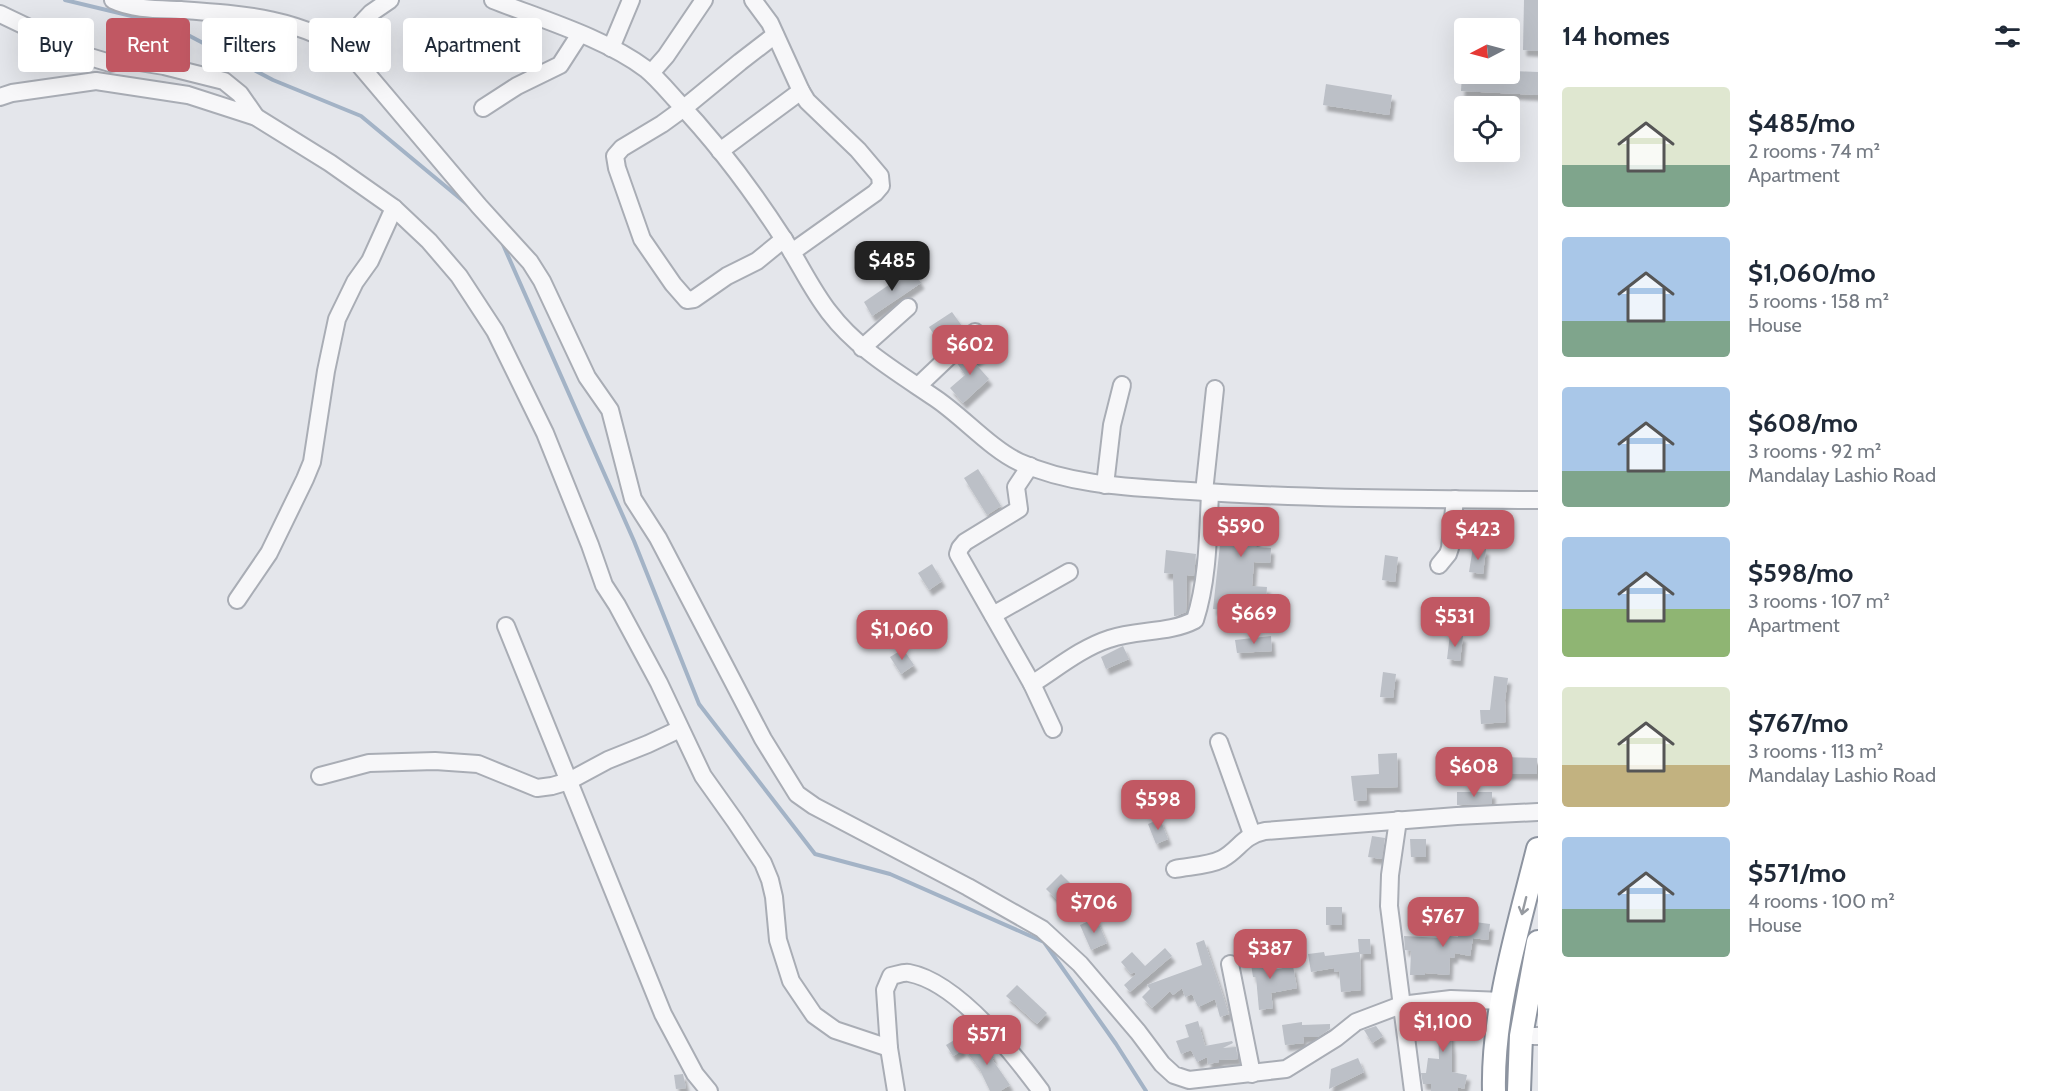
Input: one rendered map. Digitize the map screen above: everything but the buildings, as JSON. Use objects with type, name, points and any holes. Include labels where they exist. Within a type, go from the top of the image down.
[{"type":"highway","points":[[1494,1091],[1496,1049],[1510,962],[1538,849]]},
{"type":"highway","points":[[1519,1091],[1530,1036],[1538,942]]},
{"type":"street","points":[[113,0],[137,8],[162,5],[239,14],[287,24],[309,32]]},
{"type":"street","points":[[367,18],[390,0]]},
{"type":"street","points":[[611,48],[631,0]]},
{"type":"street","points":[[651,73],[666,56],[704,0]]},
{"type":"street","points":[[753,0],[775,35],[807,101],[858,150],[880,176],[880,186],[874,193],[788,245],[727,276],[694,299],[687,300],[642,239],[634,223],[616,168],[615,156],[622,148],[684,108],[775,35]]},
{"type":"street","points":[[499,1],[611,48],[651,73],[684,108],[753,193],[829,312],[862,348],[943,403],[1016,461],[1051,474],[1105,485],[1207,493],[1347,499],[1538,500]]},
{"type":"street","points":[[0,14],[90,57],[110,63],[127,60],[164,66],[224,81],[240,94],[256,117]]},
{"type":"street","points":[[483,108],[517,86],[560,64],[580,34]]},
{"type":"street","points":[[367,72],[479,206],[530,262],[542,280],[587,377],[610,410],[633,499],[658,538],[763,739],[797,794],[814,806],[968,887],[1042,930],[1080,964],[1162,1064],[1174,1075],[1190,1080],[1286,1069],[1336,1038],[1356,1022],[1401,1005],[1451,999],[1503,1001]]},
{"type":"street","points":[[0,97],[12,93],[96,81],[188,94],[256,117],[330,163],[394,208],[429,241],[459,276],[495,331],[545,433],[604,585],[659,683],[703,777],[735,820],[767,871],[774,897],[778,940],[791,981],[814,1015],[835,1029],[889,1048]]},
{"type":"street","points":[[720,151],[801,92]]},
{"type":"street","points":[[237,600],[269,553],[312,462],[326,371],[337,320],[355,282],[370,261],[394,208]]},
{"type":"street","points":[[862,348],[908,307]]},
{"type":"street","points":[[918,386],[975,332]]},
{"type":"street","points":[[1105,485],[1112,424],[1122,385]]},
{"type":"street","points":[[1032,684],[1090,647],[1110,638],[1178,628],[1195,620],[1200,605],[1206,554],[1207,493],[1215,389]]},
{"type":"street","points":[[1030,466],[1016,487],[1019,508],[965,542],[958,554],[1032,684],[1053,729]]},
{"type":"street","points":[[1439,565],[1450,548],[1455,499]]},
{"type":"street","points":[[993,615],[1070,572]]},
{"type":"street","points":[[506,626],[663,1014],[695,1074],[709,1091]]},
{"type":"street","points":[[320,776],[369,764],[435,761],[478,764],[537,788],[569,781],[608,760],[680,729]]},
{"type":"street","points":[[1219,742],[1252,834]]},
{"type":"street","points":[[1175,869],[1223,858],[1252,834],[1265,831],[1538,812]]},
{"type":"street","points":[[1398,820],[1390,875],[1389,906],[1413,1091]]},
{"type":"street","points":[[1230,964],[1252,1074]]},
{"type":"street","points":[[896,1091],[889,1048],[885,990],[891,976],[906,973],[929,979],[957,998],[1007,1048],[1041,1091]]},
{"type":"waterway","points":[[65,0],[169,25],[273,80],[361,116],[468,205]]},
{"type":"waterway","points":[[501,240],[634,541],[699,704],[815,854],[890,874],[1044,942],[1146,1091]]}]
